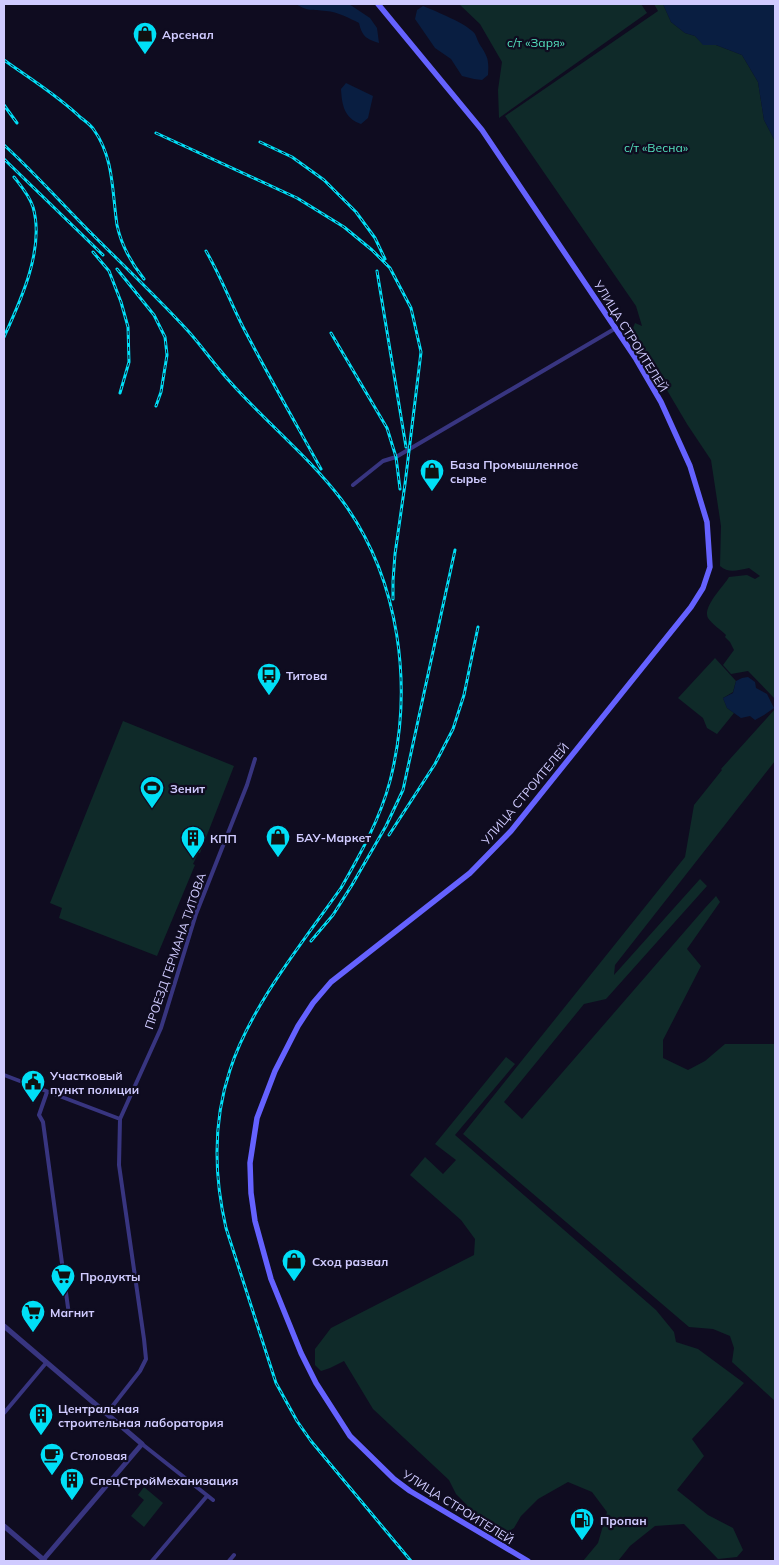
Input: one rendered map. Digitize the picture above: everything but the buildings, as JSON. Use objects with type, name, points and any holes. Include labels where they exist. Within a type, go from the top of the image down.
[{"type":"main road","name":"УЛИЦА СТРОИТЕЛЕЙ","points":[[378,4],[482,130],[636,359],[661,402],[693,475],[707,522],[710,547],[710,567],[702,588],[691,606],[511,831],[470,873],[331,982],[313,1003],[298,1026],[276,1071],[255,1126],[250,1163],[251,1193],[255,1221],[270,1279],[316,1383],[350,1436],[394,1479],[410,1491],[528,1561]]},
{"type":"street","points":[[353,484],[382,461],[401,454],[616,328]]},
{"type":"street","name":"ПРОЕЗД ГЕРМАНА ТИТОВА","points":[[120,1119],[161,1028],[196,914],[247,785],[255,759]]},
{"type":"street","points":[[4,1076],[120,1119],[119,1165],[146,1359],[140,1371],[107,1413]]},
{"type":"street","points":[[47,1092],[39,1115],[42,1122],[69,1315]]},
{"type":"street","points":[[4,1326],[142,1444],[212,1500]]},
{"type":"street","points":[[4,1413],[46,1363]]},
{"type":"street","points":[[4,1527],[44,1561],[142,1444]]},
{"type":"street","points":[[152,1561],[207,1496]]},
{"type":"street","points":[[229,1561],[234,1555]]},
{"type":"green space","name":"с/т «Заря»","points":[[459,4],[641,4],[647,13],[499,118],[498,90],[502,62],[480,24]]},
{"type":"green space","name":"с/т «Весна»","points":[[654,4],[663,4],[671,22],[685,33],[695,36],[703,44],[716,45],[742,55],[758,82],[764,120],[775,141],[775,699],[748,671],[731,674],[723,665],[734,650],[725,637],[726,635],[708,618],[708,608],[729,577],[747,575],[755,579],[760,576],[749,568],[730,571],[720,566],[721,526],[711,460],[687,424],[632,331],[635,323],[642,326],[636,306],[505,116],[658,11]]},
{"type":"green space","points":[[715,658],[736,681],[733,692],[723,698],[727,708],[734,713],[717,734],[707,728],[703,718],[678,698]]},
{"type":"green space","points":[[775,709],[775,761],[615,965],[614,975],[700,879],[707,886],[606,999],[584,1004],[504,1102],[522,1119],[716,896],[720,902],[687,949],[701,966],[663,1040],[663,1058],[688,1070],[705,1061],[725,1044],[775,1043],[775,1401],[732,1362],[734,1348],[730,1336],[713,1329],[689,1327],[463,1134],[685,857],[694,805],[721,769]]},
{"type":"green space","name":"Зенит","points":[[123,721],[234,766],[157,956],[59,918],[62,908],[50,903]]},
{"type":"green space","points":[[506,1057],[515,1064],[455,1135],[656,1310],[674,1332],[676,1342],[698,1349],[744,1383],[692,1439],[704,1456],[677,1490],[708,1515],[733,1528],[743,1550],[737,1557],[718,1559],[684,1524],[655,1526],[630,1546],[618,1561],[583,1561],[598,1543],[607,1512],[592,1492],[568,1482],[538,1499],[521,1516],[514,1528],[501,1536],[484,1530],[472,1518],[467,1505],[456,1494],[449,1480],[373,1409],[344,1361],[321,1371],[315,1365],[315,1349],[331,1328],[474,1255],[475,1239],[461,1220],[410,1175],[425,1157],[443,1174],[456,1160],[435,1144]]},
{"type":"green space","points":[[144,1487],[163,1503],[144,1527],[131,1516],[144,1500],[138,1495]]},
{"type":"water","points":[[296,4],[349,4],[370,18],[377,28],[379,43],[365,36],[359,23],[347,17],[330,12],[307,9]]},
{"type":"water","points":[[663,4],[775,4],[775,141],[764,120],[758,82],[742,55],[716,45],[703,45],[695,36],[685,33],[671,22]]},
{"type":"water","points":[[423,6],[459,22],[475,34],[487,59],[488,75],[482,80],[462,76],[451,59],[435,48],[415,19],[417,10]]},
{"type":"water","points":[[346,83],[373,96],[368,118],[361,124],[347,115],[345,110],[341,89]]},
{"type":"water","points":[[748,677],[755,682],[756,688],[767,694],[774,708],[755,720],[750,716],[741,718],[727,708],[723,698],[733,693],[736,681]]},
{"type":"railway","points":[[4,60],[62,101],[94,130],[101,141],[109,164],[117,225],[121,239],[131,260],[144,279]]},
{"type":"railway","points":[[4,105],[17,123]]},
{"type":"railway","points":[[156,133],[297,198],[344,227],[390,268],[411,308],[421,352],[395,554],[393,599]]},
{"type":"railway","points":[[260,142],[292,157],[324,180],[356,212],[375,238],[385,259]]},
{"type":"railway","points":[[4,145],[189,332],[232,384],[302,454],[329,484],[361,530],[377,563],[389,598],[397,634],[401,671],[401,708],[397,745],[386,795],[369,836],[341,888],[294,953],[264,999],[239,1046],[224,1089],[217,1149],[219,1189],[226,1228],[276,1383],[297,1421],[311,1441],[411,1561]]},
{"type":"railway","points":[[4,159],[103,255]]},
{"type":"railway","points":[[4,337],[24,290],[34,256],[36,239],[33,207],[14,177]]},
{"type":"railway","points":[[206,251],[252,345],[321,469]]},
{"type":"railway","points":[[93,252],[109,271],[128,327],[129,362],[120,393]]},
{"type":"railway","points":[[117,269],[154,315],[165,337],[167,355],[161,392],[156,406]]},
{"type":"railway","points":[[377,271],[406,447]]},
{"type":"railway","points":[[331,333],[387,428],[396,457],[400,489]]},
{"type":"railway","points":[[311,941],[333,915],[352,885],[386,826],[403,790],[455,550]]},
{"type":"railway","points":[[389,835],[435,764],[453,729],[464,695],[478,627]]},
{"type":"place","name":"Арсенал","points":[[145,55]]},
{"type":"place","name":"База Промышленное сырье","points":[[432,492]]},
{"type":"place","name":"Титова","points":[[269,696]]},
{"type":"place","name":"Зенит","points":[[152,809]]},
{"type":"place","name":"БАУ-Маркет","points":[[278,858]]},
{"type":"place","name":"КПП","points":[[193,859]]},
{"type":"place","name":"Участковый пункт полиции","points":[[33,1103]]},
{"type":"place","name":"Сход развал","points":[[294,1282]]},
{"type":"place","name":"Продукты","points":[[63,1297]]},
{"type":"place","name":"Магнит","points":[[33,1333]]},
{"type":"place","name":"Центральная строительная лаборатория","points":[[41,1436]]},
{"type":"place","name":"Столовая","points":[[52,1476]]},
{"type":"place","name":"СпецСтройМеханизация","points":[[72,1501]]},
{"type":"place","name":"Пропан","points":[[582,1541]]}]
